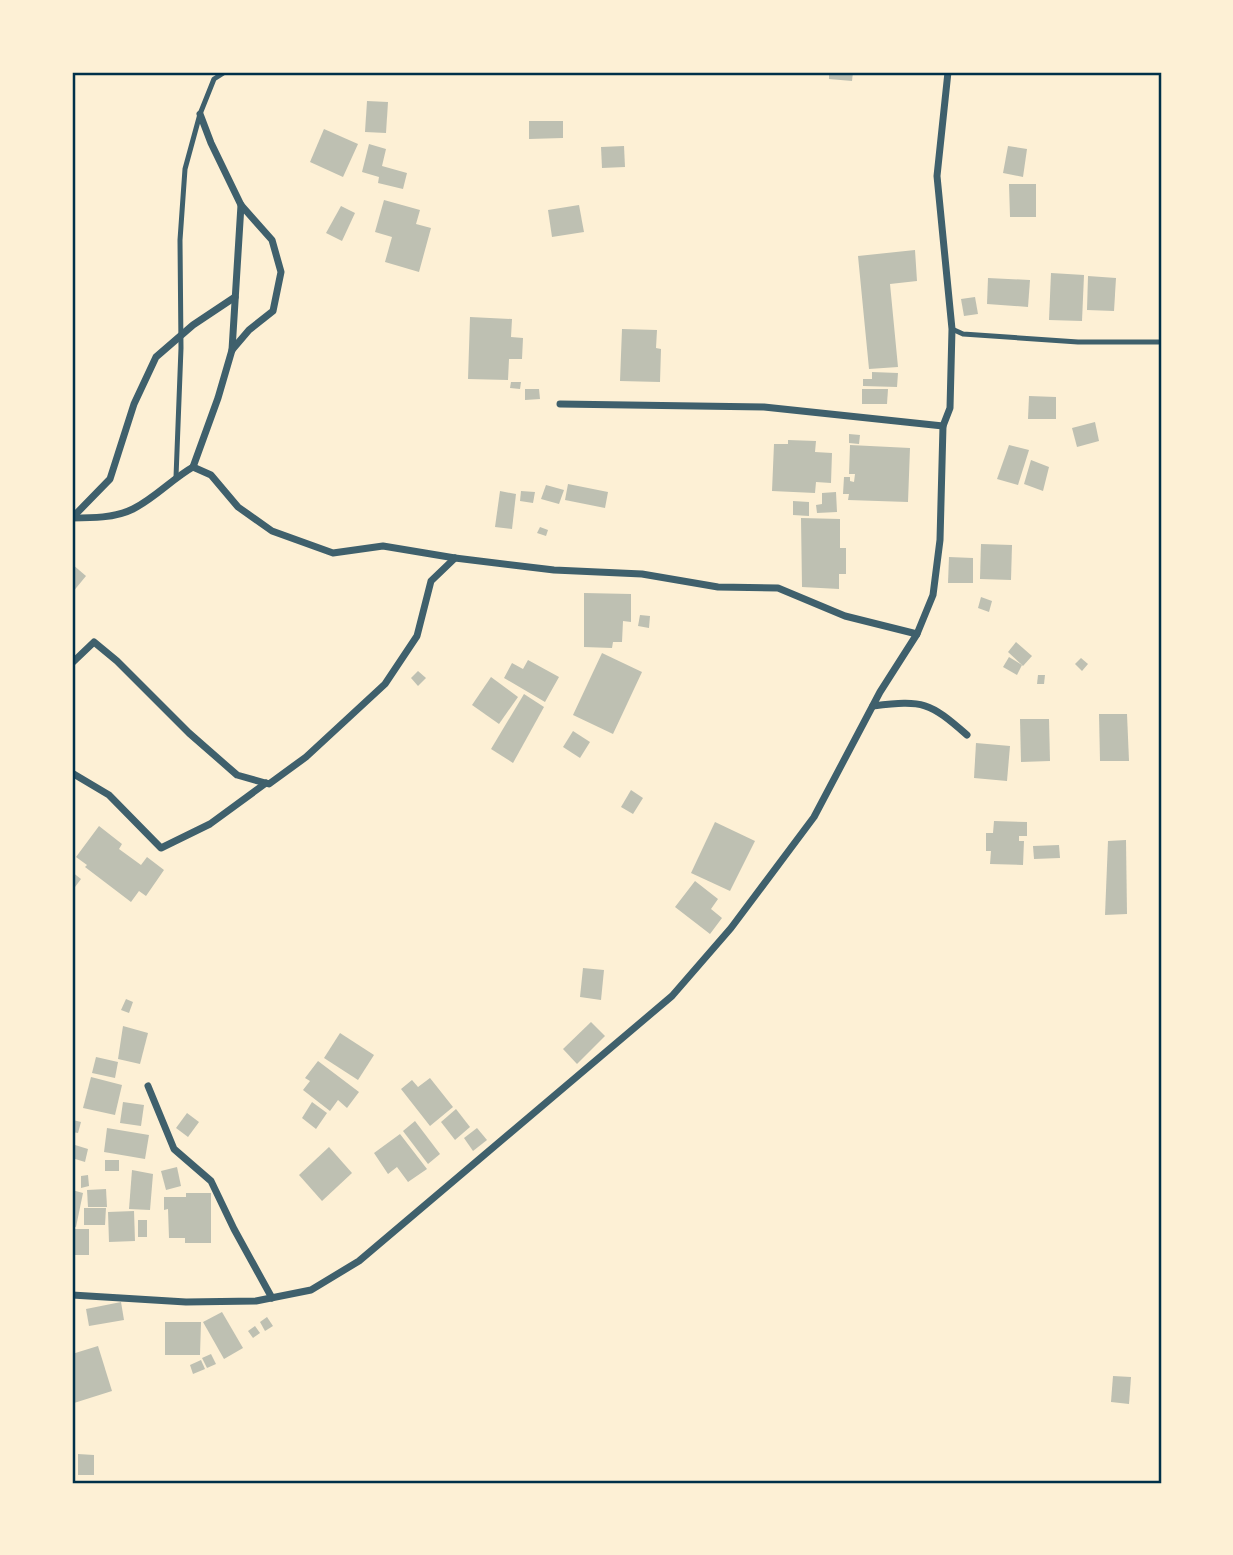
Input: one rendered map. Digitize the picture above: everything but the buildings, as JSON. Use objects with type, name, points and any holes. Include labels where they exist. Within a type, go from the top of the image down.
[{"type":"street","points":[[72,1295],[186,1302],[256,1301],[311,1290],[359,1261],[672,996],[731,928],[814,817],[873,706],[917,634],[933,595],[940,540],[943,426],[950,408],[951,329],[937,176],[948,72]]},
{"type":"street","points":[[200,114],[211,144],[242,205],[272,240],[281,272],[273,311],[249,330],[232,350]]},
{"type":"street","points":[[72,518],[104,517],[132,510],[193,467],[232,350],[242,205]]},
{"type":"street","points":[[72,518],[110,479],[134,404],[156,356],[235,298]]},
{"type":"street","points":[[560,404],[764,407],[943,426]]},
{"type":"street","points":[[193,467],[211,475],[238,507],[272,531],[333,553],[383,545],[455,558],[554,570],[642,574],[718,587],[778,589],[845,616],[917,634]]},
{"type":"street","points":[[72,663],[94,642],[237,775],[269,784],[306,757],[385,684],[417,636],[431,581],[455,558]]},
{"type":"street","points":[[873,706],[906,702],[935,708],[967,735]]},
{"type":"street","points":[[72,773],[109,794],[161,848],[210,824],[266,783]]},
{"type":"street","points":[[148,1086],[174,1149],[211,1181],[272,1298]]},
{"type":"lane","points":[[176,477],[180,240],[185,170],[200,114],[214,79],[225,72]]},
{"type":"lane","points":[[951,329],[963,334],[1078,342],[1161,342]]}]
